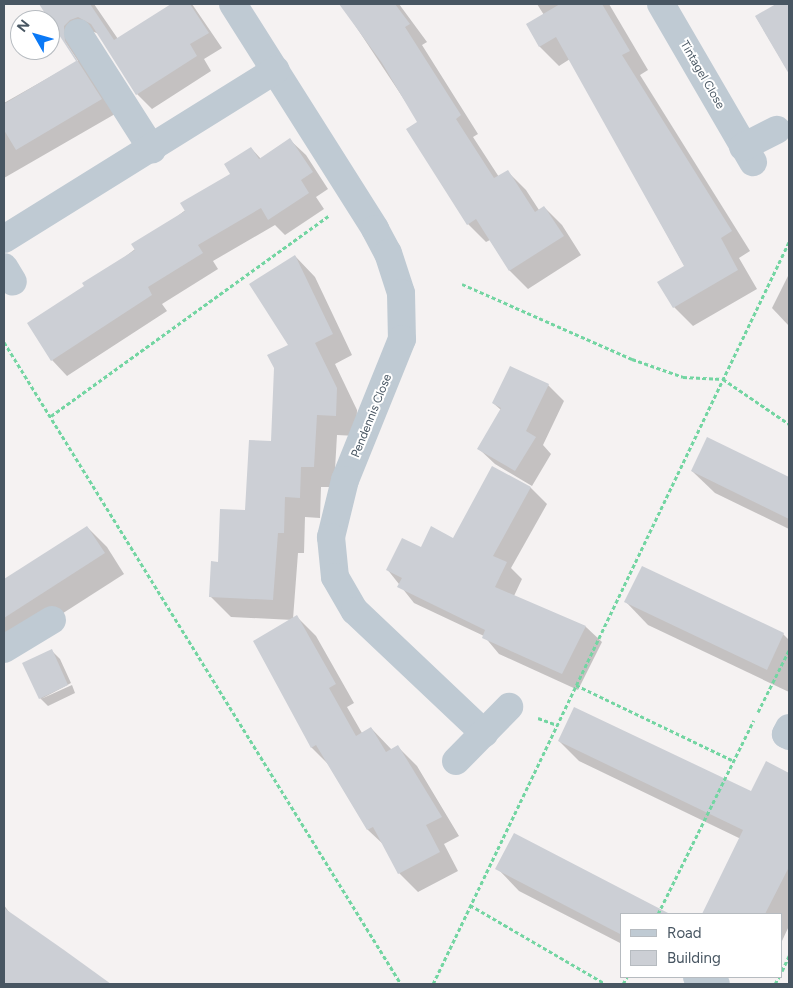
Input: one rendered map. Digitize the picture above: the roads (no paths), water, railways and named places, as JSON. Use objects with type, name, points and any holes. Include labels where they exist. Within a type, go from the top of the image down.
[{"type":"street","name":"Pendennis Close","points":[[233,4],[375,229],[388,252],[401,293],[402,339],[345,480],[331,537],[335,577],[355,611],[484,733]]},
{"type":"street","name":"Tintagel Close","points":[[661,4],[748,154],[777,130]]},
{"type":"street","points":[[78,33],[152,149]]},
{"type":"street","points":[[4,239],[152,149],[276,70]]},
{"type":"street","points":[[4,649],[52,620]]},
{"type":"street","points":[[456,761],[509,707]]},
{"type":"street","points":[[789,728],[786,734],[789,736]]},
{"type":"street","points":[[700,978],[716,984]]}]
